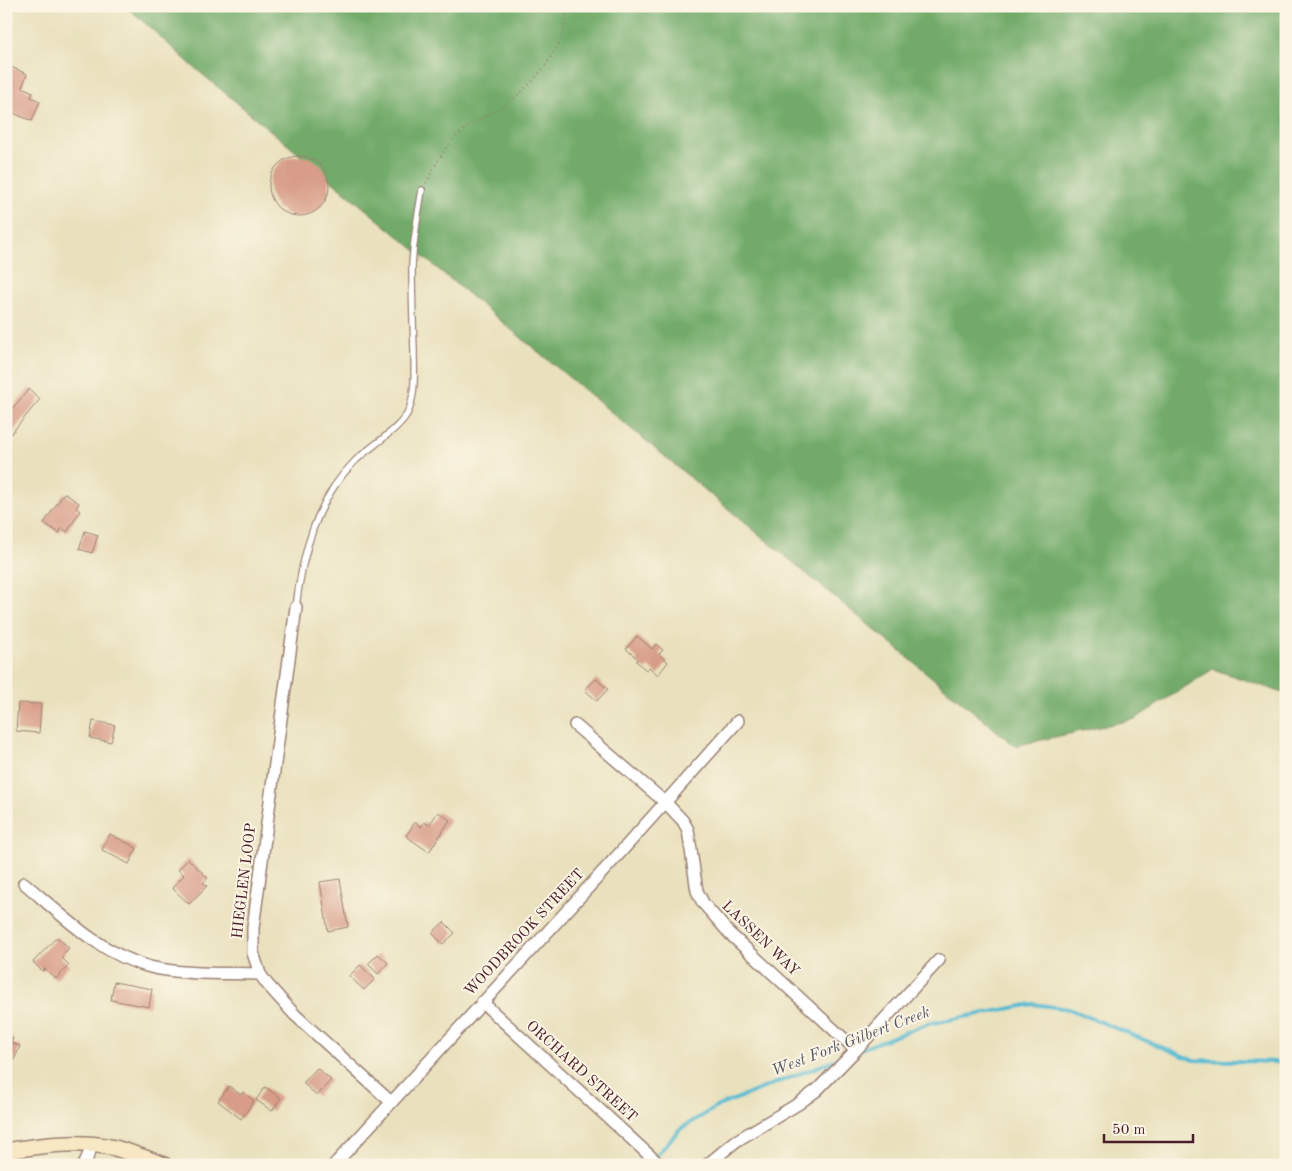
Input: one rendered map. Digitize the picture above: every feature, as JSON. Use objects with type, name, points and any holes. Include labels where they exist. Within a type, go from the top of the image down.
[{"type":"main road","points":[[6,1151],[46,1146],[93,1144],[131,1153],[164,1165]]},
{"type":"street","name":"HIEGLEN LOOP","points":[[296,607],[253,928],[253,953],[260,974],[295,1015],[392,1102]]},
{"type":"street","name":"WOODBROOK STREET","points":[[334,1165],[666,803],[738,721]]},
{"type":"street","name":"LASSEN WAY","points":[[575,725],[666,803],[683,821],[688,830],[694,877],[703,903],[730,934],[856,1050]]},
{"type":"street","points":[[24,883],[83,933],[130,960],[170,970],[260,974]]},
{"type":"street","points":[[707,1165],[736,1141],[798,1104],[817,1090],[939,960]]},
{"type":"street","name":"ORCHARD STREET","points":[[482,1002],[660,1165]]},
{"type":"street","points":[[84,1165],[93,1144]]},
{"type":"lane","points":[[296,607],[306,549],[316,522],[330,494],[355,461],[400,423],[408,412],[413,395],[414,373],[412,264],[422,190]]},
{"type":"path","points":[[422,190],[440,158],[453,140],[469,127],[508,102],[527,86],[548,61],[561,39],[569,6]]},
{"type":"green space","points":[[126,6],[1286,6],[1286,694],[1213,669],[1135,719],[1015,746],[196,69]]},
{"type":"building","points":[[11,67],[27,74],[22,87],[33,92],[31,97],[40,101],[32,121],[6,110],[6,80]]},
{"type":"building","points":[[293,156],[305,156],[316,161],[324,169],[329,180],[327,198],[316,211],[305,216],[293,216],[282,211],[274,203],[269,192],[269,180],[274,169],[282,161]]},
{"type":"building","points":[[6,370],[13,375],[6,383]]},
{"type":"building","points":[[29,389],[40,399],[11,434],[6,431],[6,416]]},
{"type":"building","points":[[64,493],[79,503],[76,508],[80,511],[67,532],[62,528],[59,533],[44,523]]},
{"type":"building","points":[[85,531],[98,535],[92,553],[79,549]]},
{"type":"building","points":[[637,636],[652,649],[656,644],[663,650],[659,654],[668,662],[658,675],[649,667],[646,670],[636,661],[638,659],[626,649]]},
{"type":"building","points":[[596,679],[608,689],[597,701],[585,690]]},
{"type":"building","points":[[18,703],[41,704],[39,733],[16,731]]},
{"type":"building","points":[[93,721],[115,725],[111,742],[90,738]]},
{"type":"building","points":[[6,789],[11,802],[6,803]]},
{"type":"building","points":[[438,812],[450,820],[429,852],[406,836],[415,822],[421,827],[424,822],[429,825]]},
{"type":"building","points":[[110,834],[137,848],[129,864],[102,850]]},
{"type":"building","points":[[188,859],[208,878],[203,883],[207,886],[189,904],[172,888],[184,875],[178,870]]},
{"type":"building","points":[[340,879],[348,927],[328,931],[320,882]]},
{"type":"building","points":[[444,922],[455,933],[443,944],[432,933]]},
{"type":"building","points":[[57,937],[69,948],[61,957],[69,965],[56,979],[45,969],[42,971],[33,962]]},
{"type":"building","points":[[378,954],[388,963],[378,974],[368,964]]},
{"type":"building","points":[[360,965],[375,979],[364,990],[349,976]]},
{"type":"building","points":[[114,982],[152,989],[149,1007],[111,1000]]},
{"type":"building","points":[[6,1036],[13,1038],[11,1043],[20,1046],[14,1060],[6,1056]]},
{"type":"building","points":[[317,1068],[331,1080],[317,1096],[303,1083]]},
{"type":"building","points":[[229,1086],[241,1095],[243,1092],[254,1101],[241,1119],[218,1101]]},
{"type":"building","points":[[265,1087],[281,1098],[272,1111],[256,1100]]},
{"type":"waterway","name":"West Fork Gilbert Creek","points":[[861,1049],[927,1024],[1033,1004],[1069,1009],[1193,1060],[1280,1062],[1286,1058]]},
{"type":"waterway","name":"West Fork Gilbert Creek","points":[[648,1165],[680,1129],[718,1106],[845,1056]]}]
